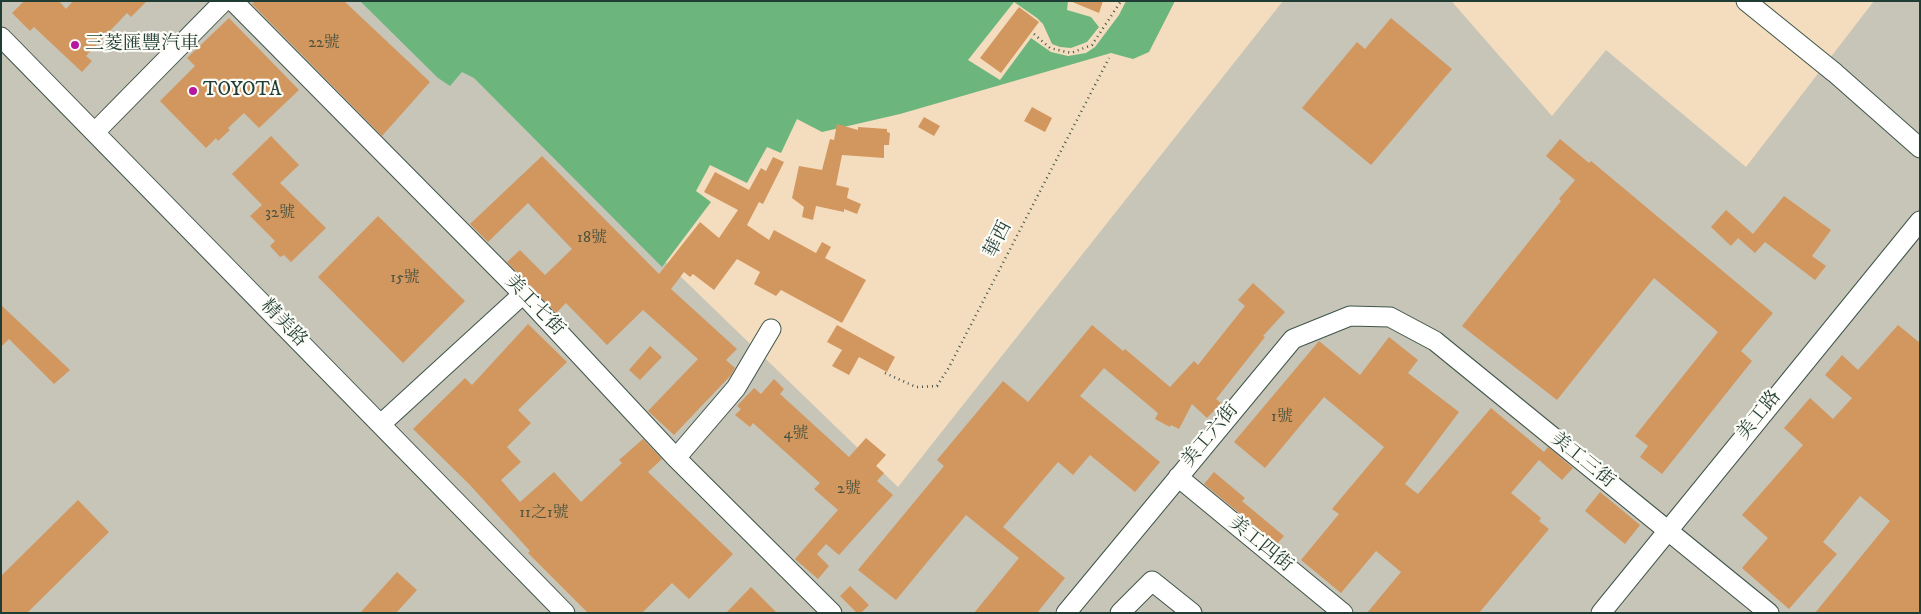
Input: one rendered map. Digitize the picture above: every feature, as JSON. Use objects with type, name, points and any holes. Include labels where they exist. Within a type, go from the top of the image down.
[{"type":"street","points":[[95,132],[224,1]]},
{"type":"street","name":"美工七街","points":[[232,1],[523,294],[676,458],[832,613]]},
{"type":"street","points":[[1746,1],[1835,73],[1920,148]]},
{"type":"street","name":"精美路","points":[[1,37],[565,613]]},
{"type":"street","name":"美工路","points":[[1600,613],[1920,221]]},
{"type":"street","points":[[381,424],[523,294]]},
{"type":"street","name":"美工六街","points":[[1066,613],[1293,339],[1350,316],[1390,317]]},
{"type":"street","name":"美工三街","points":[[1390,317],[1435,341],[1769,613]]},
{"type":"street","points":[[676,458],[736,388],[771,329]]},
{"type":"street","name":"美工四街","points":[[1178,477],[1342,613]]},
{"type":"street","points":[[1120,613],[1152,581],[1192,613]]},
{"type":"path","points":[[1034,34],[1050,48],[1071,53],[1092,45],[1121,1]]},
{"type":"path","name":"華西","points":[[885,373],[916,387],[937,386],[948,369],[1109,58]]},
{"type":"shaded area","points":[[1,1],[396,1],[898,487],[1283,1],[1454,1],[1453,3],[1552,116],[1606,50],[1746,167],[1874,1],[1920,1],[1920,613],[1,613]]},
{"type":"green space","points":[[360,1],[1068,1],[1067,10],[1091,17],[1099,27],[1087,42],[1071,48],[1060,47],[1052,44],[1043,24],[1037,18],[1014,2],[968,60],[1000,80],[1031,38],[1051,52],[1068,56],[1086,53],[1095,47],[1119,15],[1126,1],[1175,1],[1149,52],[1133,59],[1111,53],[900,114],[822,132],[797,119],[781,153],[767,147],[747,183],[710,165],[696,191],[711,202],[662,267],[474,78],[462,72],[450,86],[438,78]]},
{"type":"building","name":"三菱匯豐汽車","points":[[24,1],[59,1],[66,9],[73,1],[147,1],[131,17],[127,13],[86,56],[92,61],[82,72],[34,27],[30,31],[12,13]]},
{"type":"building","points":[[255,1],[344,1],[430,82],[382,136],[252,4]]},
{"type":"building","points":[[1070,1],[1103,1],[1099,13]]},
{"type":"building","points":[[1019,7],[1039,22],[1001,73],[980,58]]},
{"type":"building","points":[[229,18],[299,90],[259,128],[244,113],[228,128],[230,130],[218,141],[216,138],[206,148],[160,101],[195,66],[187,58]]},
{"type":"building","points":[[1391,18],[1452,69],[1371,165],[1302,108],[1357,42],[1365,49]]},
{"type":"building","points":[[1032,107],[1052,118],[1045,132],[1024,121]]},
{"type":"building","points":[[924,117],[940,126],[934,136],[918,127]]},
{"type":"building","points":[[837,124],[858,130],[858,127],[887,129],[887,132],[890,133],[889,145],[884,145],[884,158],[842,155],[836,185],[849,188],[847,198],[861,204],[857,214],[844,209],[844,212],[816,206],[813,220],[802,217],[804,207],[792,198],[799,166],[822,170],[830,139],[834,140]]},
{"type":"building","points":[[271,136],[299,165],[280,183],[326,228],[291,262],[284,255],[280,257],[270,246],[275,241],[250,216],[262,205],[232,174]]},
{"type":"building","points":[[1560,139],[1589,163],[1591,161],[1773,313],[1741,351],[1752,361],[1662,474],[1640,457],[1648,446],[1635,436],[1718,332],[1654,278],[1557,400],[1462,326],[1561,201],[1559,199],[1575,180],[1546,156]]},
{"type":"building","points":[[542,156],[659,274],[700,222],[719,238],[738,210],[704,192],[715,172],[749,190],[761,168],[766,171],[773,157],[784,162],[763,204],[759,202],[747,225],[769,240],[774,230],[816,253],[822,242],[831,247],[825,258],[866,280],[842,323],[781,290],[776,296],[754,284],[760,272],[737,259],[714,290],[693,274],[690,277],[684,272],[671,289],[737,349],[726,360],[735,368],[731,375],[674,435],[648,411],[698,359],[643,310],[607,345],[566,303],[556,313],[507,262],[520,250],[545,275],[572,249],[528,203],[488,242],[470,224]]},
{"type":"building","points":[[1784,196],[1831,230],[1812,256],[1826,266],[1815,280],[1765,242],[1755,253],[1738,238],[1731,246],[1711,227],[1726,210],[1753,234]]},
{"type":"building","points":[[378,216],[465,301],[403,363],[318,277]]},
{"type":"building","points":[[1253,283],[1285,312],[1263,336],[1265,337],[1216,399],[1221,403],[1207,418],[1192,404],[1179,429],[1171,425],[1170,427],[1155,419],[1158,413],[1104,368],[1080,396],[1160,462],[1135,492],[1090,455],[1073,475],[1058,462],[1003,527],[1065,578],[1037,613],[974,613],[1019,558],[966,515],[896,600],[858,570],[944,466],[937,460],[1003,381],[1028,402],[1092,325],[1123,351],[1125,349],[1170,387],[1194,361],[1198,365],[1245,306],[1238,300]]},
{"type":"building","points":[[1,305],[70,370],[54,384],[9,339],[1,347]]},
{"type":"building","points":[[528,324],[567,362],[518,410],[531,423],[507,447],[521,462],[501,480],[520,502],[554,472],[581,502],[622,463],[619,460],[643,439],[662,459],[648,472],[733,554],[689,599],[672,583],[642,613],[588,613],[528,553],[530,551],[469,484],[413,429],[465,378],[472,385]]},
{"type":"building","points":[[837,325],[895,357],[887,372],[859,357],[849,375],[832,366],[842,350],[827,342]]},
{"type":"building","points":[[1898,325],[1920,343],[1920,613],[1815,613],[1890,521],[1860,496],[1823,542],[1837,554],[1789,609],[1742,568],[1768,538],[1742,515],[1803,445],[1784,428],[1810,398],[1833,419],[1852,398],[1825,375],[1842,355],[1858,370]]},
{"type":"building","points":[[1389,337],[1418,360],[1408,373],[1459,412],[1405,484],[1418,494],[1491,408],[1544,452],[1548,447],[1573,468],[1562,480],[1539,460],[1511,493],[1541,518],[1539,521],[1549,529],[1479,613],[1367,613],[1401,572],[1376,551],[1341,593],[1301,560],[1339,514],[1332,509],[1384,447],[1324,397],[1265,468],[1234,442],[1319,341],[1360,375]]},
{"type":"building","points":[[650,346],[662,357],[640,380],[629,370]]},
{"type":"building","points":[[774,379],[784,389],[780,394],[849,457],[866,438],[886,455],[876,466],[884,473],[877,481],[893,495],[839,555],[826,544],[817,554],[829,566],[818,579],[795,559],[838,510],[814,489],[820,483],[753,423],[750,427],[735,415],[741,409],[737,406],[754,388],[761,394]]},
{"type":"building","points":[[1214,472],[1245,498],[1242,501],[1284,536],[1277,544],[1204,484]]},
{"type":"building","points":[[1600,492],[1640,525],[1625,544],[1585,511]]},
{"type":"building","points":[[78,500],[109,532],[27,613],[1,613],[1,576]]},
{"type":"building","points":[[397,572],[417,590],[396,613],[360,613]]},
{"type":"building","points":[[850,586],[869,605],[861,613],[857,613],[840,596]]},
{"type":"building","points":[[751,587],[777,613],[726,613]]},
{"type":"place","name":"三菱匯豐汽車","points":[[75,45]]},
{"type":"place","name":"TOYOTA","points":[[193,91]]}]
